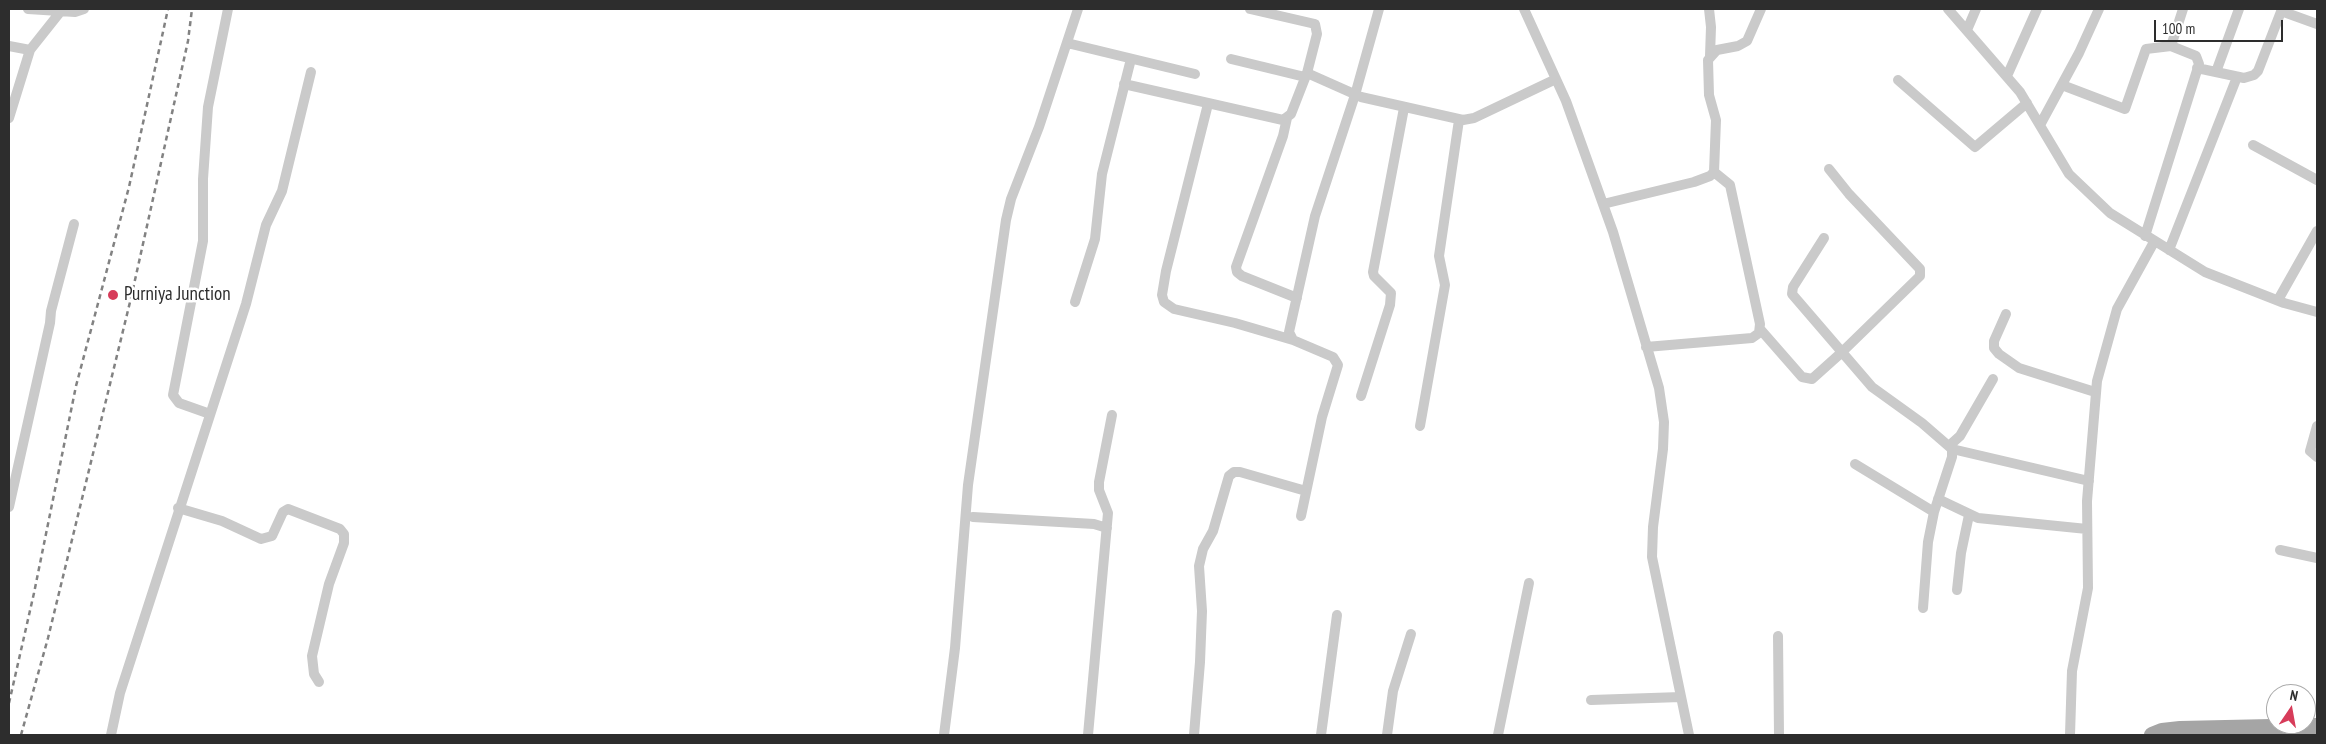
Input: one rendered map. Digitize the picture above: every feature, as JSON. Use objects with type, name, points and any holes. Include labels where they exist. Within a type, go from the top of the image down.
[{"type":"main road","points":[[2152,735],[2162,730],[2180,729],[2317,726]]},
{"type":"street","points":[[28,9],[75,12],[84,9]]},
{"type":"street","points":[[210,414],[179,403],[174,395],[203,241],[203,179],[208,107],[228,9]]},
{"type":"street","points":[[944,735],[955,648],[968,486],[1006,220],[1011,198],[1039,127],[1078,9]]},
{"type":"street","points":[[1250,9],[1315,24],[1317,34],[1306,75],[1291,114],[1287,118],[1284,136],[1236,267],[1237,272],[1242,276],[1297,298]]},
{"type":"street","points":[[1292,340],[1289,332],[1315,216],[1355,95],[1379,9]]},
{"type":"street","points":[[1524,9],[1566,101],[1603,204],[1659,388],[1664,422],[1662,463],[1653,527],[1652,557],[1689,735]]},
{"type":"street","points":[[1603,204],[1694,182],[1710,176],[1714,172],[1716,120],[1709,95],[1707,66],[1710,56],[1711,27],[1709,9]]},
{"type":"street","points":[[1710,56],[1717,50],[1738,46],[1747,41],[1761,9]]},
{"type":"street","points":[[1948,9],[2007,76],[2027,103],[2055,154],[2082,188],[2110,213],[2205,272],[2278,300],[2317,312]]},
{"type":"street","points":[[1967,30],[1976,9]]},
{"type":"street","points":[[2007,76],[2038,9]]},
{"type":"street","points":[[2040,125],[2079,53],[2099,9]]},
{"type":"street","points":[[2171,46],[2183,9]]},
{"type":"street","points":[[2216,72],[2239,9]]},
{"type":"street","points":[[2198,68],[2250,78],[2258,71],[2282,10],[2317,24]]},
{"type":"street","points":[[9,118],[30,50],[61,11]]},
{"type":"street","points":[[1067,43],[1195,74]]},
{"type":"street","points":[[9,46],[30,50]]},
{"type":"street","points":[[2062,85],[2125,109],[2146,49],[2171,46],[2196,56],[2198,59],[2198,68],[2150,239],[2117,309],[2095,392],[2087,529],[2088,588],[2072,671],[2070,735]]},
{"type":"street","points":[[1075,302],[1095,239],[1102,174],[1131,58]]},
{"type":"street","points":[[1231,58],[1306,75],[1355,95],[1459,120],[1474,118],[1556,79]]},
{"type":"street","points":[[111,735],[120,693],[178,508],[246,304],[266,225],[282,190],[311,72]]},
{"type":"street","points":[[2169,250],[2237,77]]},
{"type":"street","points":[[1898,80],[1975,146],[2027,103]]},
{"type":"street","points":[[1124,84],[1277,119],[1287,118]]},
{"type":"street","points":[[1208,104],[1166,271],[1162,295],[1164,302],[1174,309],[1228,321],[1292,340],[1333,357],[1338,366],[1322,417],[1301,516]]},
{"type":"street","points":[[1361,396],[1390,305],[1391,293],[1374,276],[1373,272],[1404,108]]},
{"type":"street","points":[[1420,426],[1445,285],[1439,256],[1459,120]]},
{"type":"street","points":[[2253,145],[2317,180]]},
{"type":"street","points":[[1714,172],[1730,185],[1760,329],[1805,379],[1812,379],[1917,280],[1920,274],[1920,269],[1848,194],[1829,169]]},
{"type":"street","points":[[9,507],[51,321],[50,311],[74,224]]},
{"type":"street","points":[[2278,300],[2317,231]]},
{"type":"street","points":[[1824,238],[1792,290],[1841,353],[1872,387],[1951,447],[2089,481]]},
{"type":"street","points":[[2006,314],[1994,341],[1994,348],[1999,354],[2024,370],[2095,392]]},
{"type":"street","points":[[1646,347],[1752,338],[1757,336],[1760,329]]},
{"type":"street","points":[[1923,608],[1928,542],[1934,512],[1952,457],[1951,447],[1960,436],[1994,379]]},
{"type":"street","points":[[1088,735],[1108,514],[1099,490],[1099,482],[1112,415]]},
{"type":"street","points":[[2317,426],[2310,452],[2317,457]]},
{"type":"street","points":[[1855,464],[1934,512]]},
{"type":"street","points":[[1194,735],[1202,611],[1199,566],[1203,549],[1213,531],[1229,476],[1234,472],[1240,472],[1306,491]]},
{"type":"street","points":[[1938,499],[1969,515],[1989,521],[2087,529]]},
{"type":"street","points":[[178,508],[222,522],[261,539],[272,536],[284,512],[288,509],[340,529],[344,534],[344,543],[328,584],[312,656],[314,674],[319,682]]},
{"type":"street","points":[[1957,590],[1969,515]]},
{"type":"street","points":[[973,517],[1094,524],[1107,528]]},
{"type":"street","points":[[2280,550],[2317,558]]},
{"type":"street","points":[[1498,735],[1529,583]]},
{"type":"street","points":[[1322,735],[1337,615]]},
{"type":"street","points":[[1387,735],[1393,691],[1411,634]]},
{"type":"street","points":[[1778,636],[1779,735]]},
{"type":"street","points":[[1591,700],[1681,697]]},
{"type":"railway","points":[[9,703],[34,593],[76,386],[129,187],[168,9]]},
{"type":"railway","points":[[21,735],[48,638],[131,298],[188,41],[192,9]]},
{"type":"place","name":"Purniya Junction","points":[[113,295]]}]
